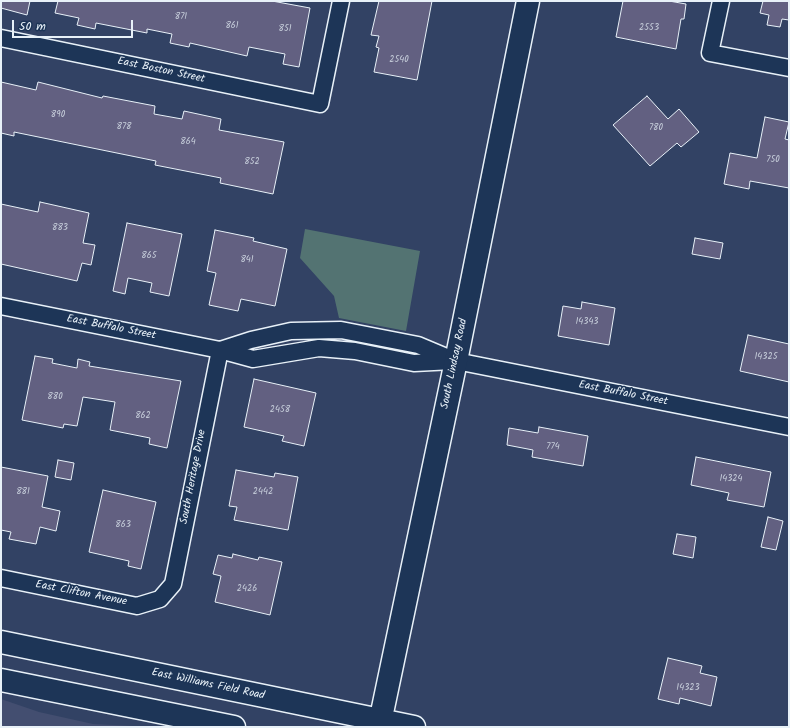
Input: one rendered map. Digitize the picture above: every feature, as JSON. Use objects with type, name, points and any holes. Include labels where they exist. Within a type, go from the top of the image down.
[{"type":"main road","name":"South Lindsay Road","points":[[380,724],[456,361],[528,1]]},
{"type":"main road","name":"East Williams Field Road","points":[[1,642],[380,724],[414,727]]},
{"type":"main road","points":[[1,680],[234,727]]},
{"type":"street","name":"East Boston Street","points":[[1,38],[320,104],[341,1]]},
{"type":"street","points":[[721,1],[710,53],[789,68]]},
{"type":"street","name":"East Buffalo Street","points":[[1,306],[220,350],[253,359],[319,348],[355,351],[414,363],[456,361],[789,427]]},
{"type":"street","name":"South Heritage Drive","points":[[160,600],[173,584],[220,350]]},
{"type":"street","name":"East Clifton Avenue","points":[[1,578],[137,606],[160,600]]},
{"type":"shaded area","points":[[1,699],[39,712],[93,724],[153,727],[1,727]]},
{"type":"green space","points":[[305,229],[420,251],[406,331],[339,318],[334,296],[300,258]]},
{"type":"building","points":[[1,1],[30,1],[27,15],[1,8]]},
{"type":"building","points":[[58,1],[272,1],[310,8],[299,67],[283,64],[285,54],[249,47],[247,56],[190,43],[189,47],[170,43],[172,34],[147,29],[147,33],[96,23],[95,29],[77,25],[79,18],[55,13]]},
{"type":"building","points":[[379,1],[432,1],[417,80],[374,72],[379,48],[376,47],[379,36],[371,35]]},
{"type":"building","points":[[623,1],[669,1],[686,4],[684,19],[681,19],[676,49],[616,37]]},
{"type":"building","points":[[763,1],[789,1],[789,20],[782,19],[780,27],[767,25],[769,15],[760,13]]},
{"type":"building","points":[[1,82],[36,90],[38,82],[102,98],[103,96],[155,106],[154,114],[182,119],[184,111],[221,119],[219,130],[284,142],[273,194],[220,183],[221,178],[155,165],[156,161],[14,132],[14,136],[1,133]]},
{"type":"building","points":[[647,96],[668,119],[679,109],[699,132],[681,147],[677,143],[650,166],[613,125]]},
{"type":"building","points":[[765,117],[789,122],[785,139],[789,140],[789,188],[750,181],[749,189],[724,184],[730,153],[757,158]]},
{"type":"building","points":[[40,202],[89,213],[83,243],[95,245],[91,265],[82,263],[77,281],[1,264],[1,204],[38,212]]},
{"type":"building","points":[[127,223],[182,234],[169,296],[150,292],[152,283],[128,278],[125,294],[113,291]]},
{"type":"building","points":[[215,230],[254,238],[253,241],[287,249],[275,306],[241,299],[238,311],[209,305],[216,273],[207,271]]},
{"type":"building","points":[[695,238],[723,243],[720,259],[692,254]]},
{"type":"building","points":[[582,302],[615,308],[609,345],[558,336],[563,306],[581,309]]},
{"type":"building","points":[[748,335],[789,344],[789,382],[740,371]]},
{"type":"building","points":[[35,356],[53,359],[52,363],[77,368],[78,359],[90,362],[89,366],[181,381],[167,448],[149,444],[150,438],[110,430],[115,402],[83,397],[77,426],[64,424],[63,428],[22,420]]},
{"type":"building","points":[[254,379],[316,393],[304,446],[282,441],[284,436],[244,427]]},
{"type":"building","points":[[539,427],[588,436],[583,466],[532,457],[533,450],[507,445],[509,428],[538,433]]},
{"type":"building","points":[[696,457],[771,472],[764,507],[727,500],[729,493],[691,485]]},
{"type":"building","points":[[58,460],[74,463],[71,480],[55,477]]},
{"type":"building","points":[[1,467],[48,476],[42,507],[60,511],[56,531],[40,527],[36,544],[9,539],[11,532],[1,530]]},
{"type":"building","points":[[236,470],[274,477],[275,473],[298,477],[288,530],[234,520],[237,507],[229,506]]},
{"type":"building","points":[[103,490],[156,502],[141,569],[128,566],[129,561],[89,552]]},
{"type":"building","points":[[768,517],[783,521],[776,550],[761,547]]},
{"type":"building","points":[[677,534],[696,537],[693,558],[673,554]]},
{"type":"building","points":[[233,554],[258,560],[259,557],[282,562],[270,615],[215,602],[221,576],[213,574],[218,555],[232,558]]},
{"type":"building","points":[[668,658],[702,666],[700,673],[717,677],[711,706],[680,698],[679,704],[658,699]]}]
